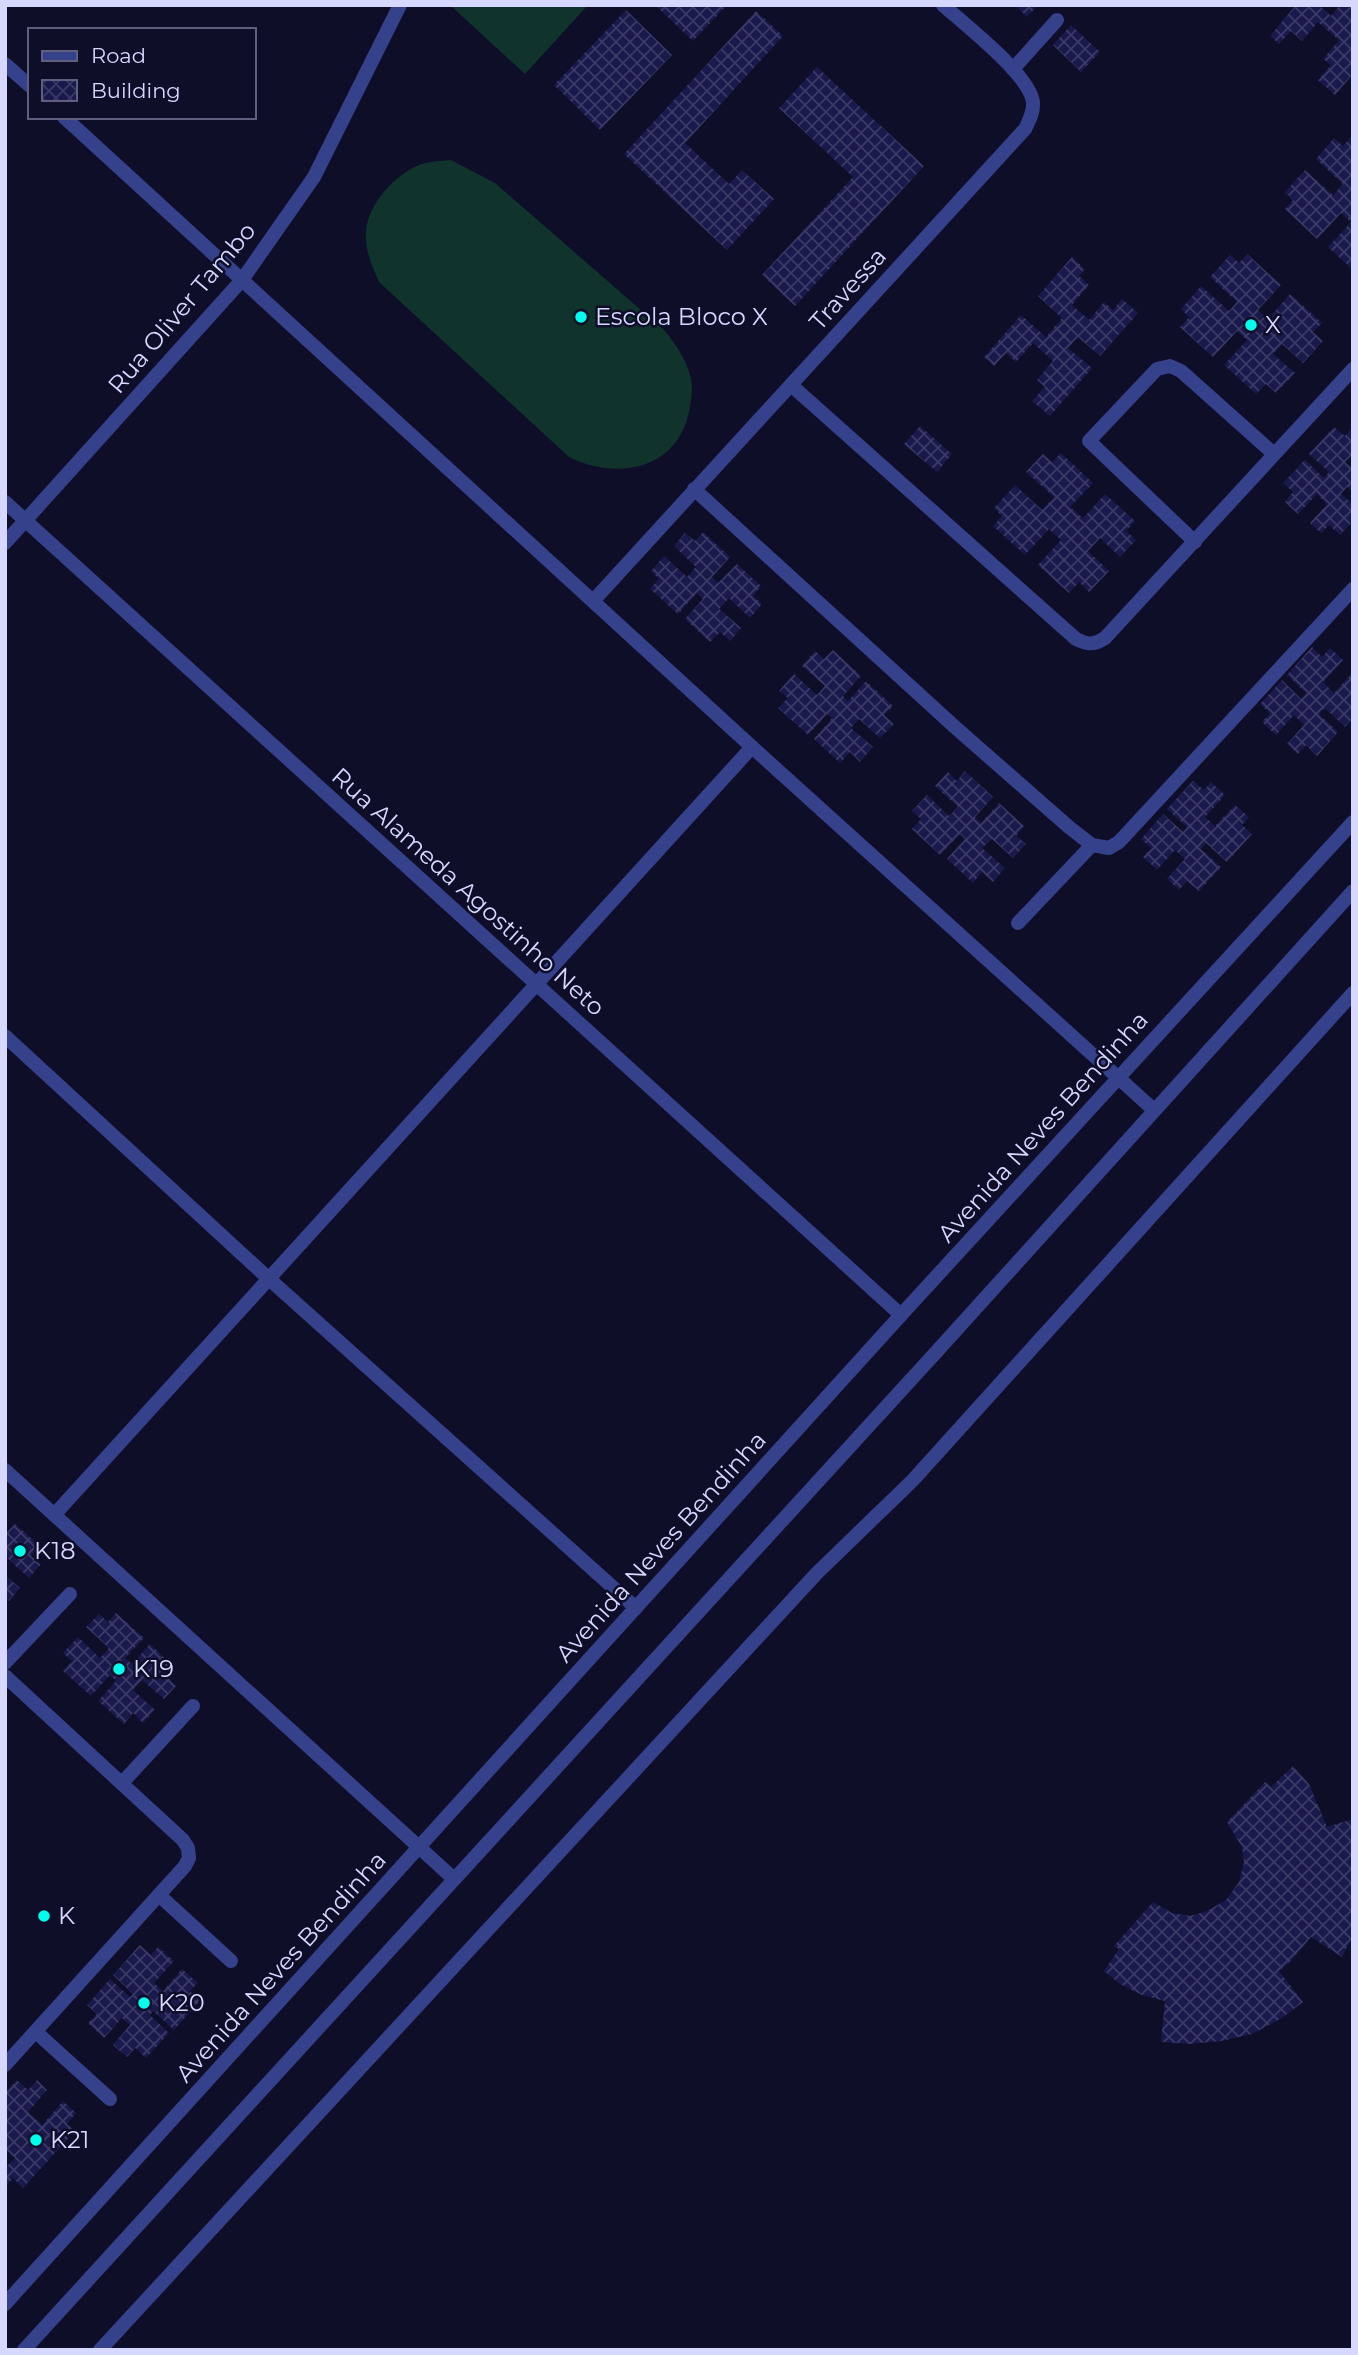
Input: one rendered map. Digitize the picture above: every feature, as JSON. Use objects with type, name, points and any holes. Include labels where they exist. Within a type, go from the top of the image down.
[{"type":"street","name":"Rua Oliver Tambo","points":[[5,543],[242,280],[314,177],[400,5]]},
{"type":"street","name":"Travessa","points":[[594,600],[1025,129],[1032,116],[1033,101],[1013,69],[943,5]]},
{"type":"street","points":[[1013,69],[1057,20]]},
{"type":"street","points":[[5,64],[28,84]]},
{"type":"street","points":[[66,119],[752,747],[1154,1110]]},
{"type":"street","points":[[1195,542],[1089,441],[1157,369],[1170,366],[1181,371],[1274,454]]},
{"type":"street","points":[[791,385],[987,562],[1076,639],[1087,644],[1105,638],[1352,372]]},
{"type":"street","points":[[694,489],[956,728],[1092,845],[1109,848],[1119,842],[1353,589]]},
{"type":"street","name":"Rua Alameda Agostinho Neto","points":[[5,502],[901,1315]]},
{"type":"street","points":[[55,1514],[752,747]]},
{"type":"street","name":"Avenida Neves Bendinha","points":[[5,2304],[901,1315],[1353,822]]},
{"type":"street","points":[[1018,923],[1092,845]]},
{"type":"street","points":[[24,2350],[939,1349],[1353,891]]},
{"type":"street","points":[[100,2350],[817,1573],[913,1480],[1353,993]]},
{"type":"street","points":[[5,1036],[268,1278],[636,1608]]},
{"type":"street","points":[[5,1469],[454,1879]]},
{"type":"street","points":[[5,1663],[70,1594]]},
{"type":"street","points":[[5,1676],[183,1840],[188,1848],[189,1858],[160,1896],[5,2065]]},
{"type":"street","points":[[122,1783],[193,1706]]},
{"type":"street","points":[[160,1896],[231,1961]]},
{"type":"street","points":[[36,2032],[110,2099]]},
{"type":"green space","points":[[450,5],[588,5],[525,74]]},
{"type":"green space","points":[[451,160],[495,183],[665,331],[687,365],[692,392],[688,416],[681,434],[670,449],[640,466],[623,469],[586,464],[569,457],[379,282],[366,243],[366,230],[372,210],[392,183],[410,170],[426,163]]},
{"type":"building","points":[[655,5],[727,5],[693,41]]},
{"type":"building","points":[[1015,5],[1038,5],[1027,17]]},
{"type":"building","points":[[1296,5],[1319,5],[1331,16],[1340,5],[1353,5],[1353,74],[1335,95],[1318,80],[1331,65],[1323,59],[1339,40],[1318,22],[1302,41],[1291,31],[1279,44],[1270,36]]},
{"type":"building","points":[[626,10],[672,55],[600,130],[554,85]]},
{"type":"building","points":[[756,11],[783,36],[685,143],[729,184],[742,170],[774,199],[727,250],[624,154]]},
{"type":"building","points":[[1071,25],[1100,52],[1081,72],[1053,45]]},
{"type":"building","points":[[817,67],[924,166],[795,306],[762,275],[853,177],[779,108]]},
{"type":"building","points":[[1351,137],[1353,270],[1328,247],[1351,222],[1341,213],[1317,239],[1285,209],[1293,200],[1285,192],[1305,170],[1333,195],[1343,184],[1316,159],[1334,138],[1343,146]]},
{"type":"building","name":"X","points":[[1247,254],[1281,285],[1258,310],[1268,319],[1290,294],[1322,323],[1313,332],[1323,341],[1303,363],[1282,344],[1273,354],[1295,373],[1276,393],[1266,384],[1256,394],[1224,365],[1247,340],[1237,331],[1213,357],[1180,327],[1189,317],[1181,309],[1201,286],[1229,311],[1237,302],[1210,277],[1230,255],[1239,263]]},
{"type":"building","points":[[1072,257],[1085,269],[1079,276],[1089,285],[1072,305],[1089,320],[1104,302],[1113,310],[1122,299],[1138,313],[1100,356],[1078,337],[1068,348],[1092,368],[1050,416],[1032,401],[1045,387],[1037,380],[1053,361],[1033,343],[1016,362],[1006,353],[994,366],[984,357],[1021,315],[1046,337],[1062,318],[1038,296]]},
{"type":"building","points":[[920,426],[952,454],[937,472],[904,444]]},
{"type":"building","points":[[1334,427],[1345,436],[1353,427],[1353,454],[1345,462],[1353,469],[1353,492],[1347,487],[1341,494],[1353,504],[1353,521],[1340,535],[1329,525],[1321,533],[1310,523],[1327,504],[1317,494],[1298,514],[1285,502],[1293,492],[1283,483],[1305,460],[1324,478],[1329,472],[1309,454]]},
{"type":"building","points":[[1061,453],[1093,483],[1070,507],[1083,518],[1105,494],[1135,521],[1126,531],[1136,540],[1120,557],[1100,538],[1088,551],[1109,571],[1089,592],[1079,582],[1069,593],[1038,565],[1061,540],[1049,529],[1025,555],[993,526],[1002,516],[994,508],[1015,485],[1042,510],[1054,497],[1026,472],[1043,454],[1052,462]]},
{"type":"building","points":[[703,532],[730,557],[712,577],[718,583],[737,564],[761,586],[753,596],[762,604],[750,618],[729,598],[719,609],[741,628],[730,641],[720,632],[710,642],[685,619],[703,599],[697,593],[678,614],[650,589],[659,579],[651,571],[664,556],[687,577],[696,567],[674,546],[685,533],[695,541]]},
{"type":"building","points":[[1312,647],[1322,657],[1330,648],[1343,660],[1323,682],[1334,693],[1353,672],[1353,718],[1345,727],[1325,708],[1319,714],[1338,732],[1317,756],[1306,745],[1298,754],[1287,744],[1304,725],[1294,715],[1276,735],[1262,722],[1270,713],[1260,704],[1282,680],[1301,699],[1306,693],[1287,675]]},
{"type":"building","points":[[833,650],[861,676],[843,696],[848,701],[866,681],[893,706],[884,715],[894,724],[880,738],[859,719],[851,728],[873,747],[860,762],[850,752],[840,763],[814,739],[832,718],[827,714],[808,735],[778,708],[788,698],[779,691],[794,674],[817,695],[825,686],[802,666],[815,651],[824,659]]},
{"type":"building","points":[[965,771],[993,797],[975,817],[981,823],[999,803],[1024,826],[1016,836],[1026,844],[1013,858],[992,839],[982,848],[1005,868],[993,882],[982,872],[973,883],[947,859],[965,839],[960,834],[940,855],[912,829],[921,819],[912,811],[927,795],[949,816],[958,807],[935,786],[948,772],[957,781]]},
{"type":"building","points":[[1193,781],[1204,790],[1211,782],[1225,795],[1205,817],[1215,826],[1235,805],[1249,817],[1242,825],[1252,834],[1227,862],[1206,843],[1201,849],[1221,867],[1199,891],[1187,881],[1179,890],[1167,879],[1185,859],[1175,850],[1157,870],[1143,857],[1151,848],[1141,839],[1163,814],[1183,832],[1187,827],[1167,809]]},
{"type":"building","name":"K18","points":[[15,1524],[40,1546],[31,1556],[41,1564],[29,1578],[7,1558],[5,1561],[5,1534]]},
{"type":"building","name":"K18","points":[[5,1575],[20,1588],[9,1601],[5,1598]]},
{"type":"building","name":"K19","points":[[116,1613],[144,1638],[125,1658],[132,1664],[150,1644],[175,1668],[167,1677],[176,1686],[164,1699],[142,1680],[133,1690],[155,1710],[143,1723],[133,1713],[124,1724],[98,1701],[116,1681],[110,1675],[91,1696],[63,1671],[72,1661],[63,1653],[78,1637],[100,1658],[109,1648],[86,1627],[99,1614],[108,1622]]},
{"type":"building","points":[[1293,1766],[1309,1784],[1327,1827],[1353,1819],[1353,1936],[1342,1957],[1311,1937],[1279,1971],[1303,2002],[1282,2018],[1252,2034],[1221,2041],[1190,2044],[1161,2042],[1165,2001],[1142,1995],[1120,1984],[1104,1971],[1119,1949],[1114,1946],[1153,1902],[1172,1913],[1190,1916],[1207,1911],[1226,1900],[1239,1882],[1244,1863],[1242,1847],[1227,1822],[1265,1782],[1271,1787]]},
{"type":"building","name":"K20","points":[[140,1945],[151,1955],[158,1947],[174,1961],[154,1983],[163,1991],[182,1969],[198,1983],[190,1991],[200,2001],[174,2030],[153,2011],[150,2015],[169,2033],[146,2058],[135,2048],[127,2057],[113,2045],[130,2025],[122,2018],[104,2038],[88,2023],[97,2014],[87,2005],[110,1979],[130,1997],[133,1994],[113,1975]]},
{"type":"building","name":"K21","points":[[17,2080],[28,2090],[37,2080],[47,2090],[28,2112],[42,2125],[63,2101],[76,2113],[67,2124],[75,2131],[23,2188],[13,2178],[5,2187],[5,2168],[15,2158],[5,2149],[5,2093]]},
{"type":"place","name":"Escola Bloco X","points":[[581,317]]},
{"type":"place","name":"X","points":[[1251,325]]},
{"type":"place","name":"K18","points":[[20,1551]]},
{"type":"place","name":"K19","points":[[119,1669]]},
{"type":"place","name":"K","points":[[44,1916]]},
{"type":"place","name":"K20","points":[[144,2003]]},
{"type":"place","name":"K21","points":[[36,2140]]}]
